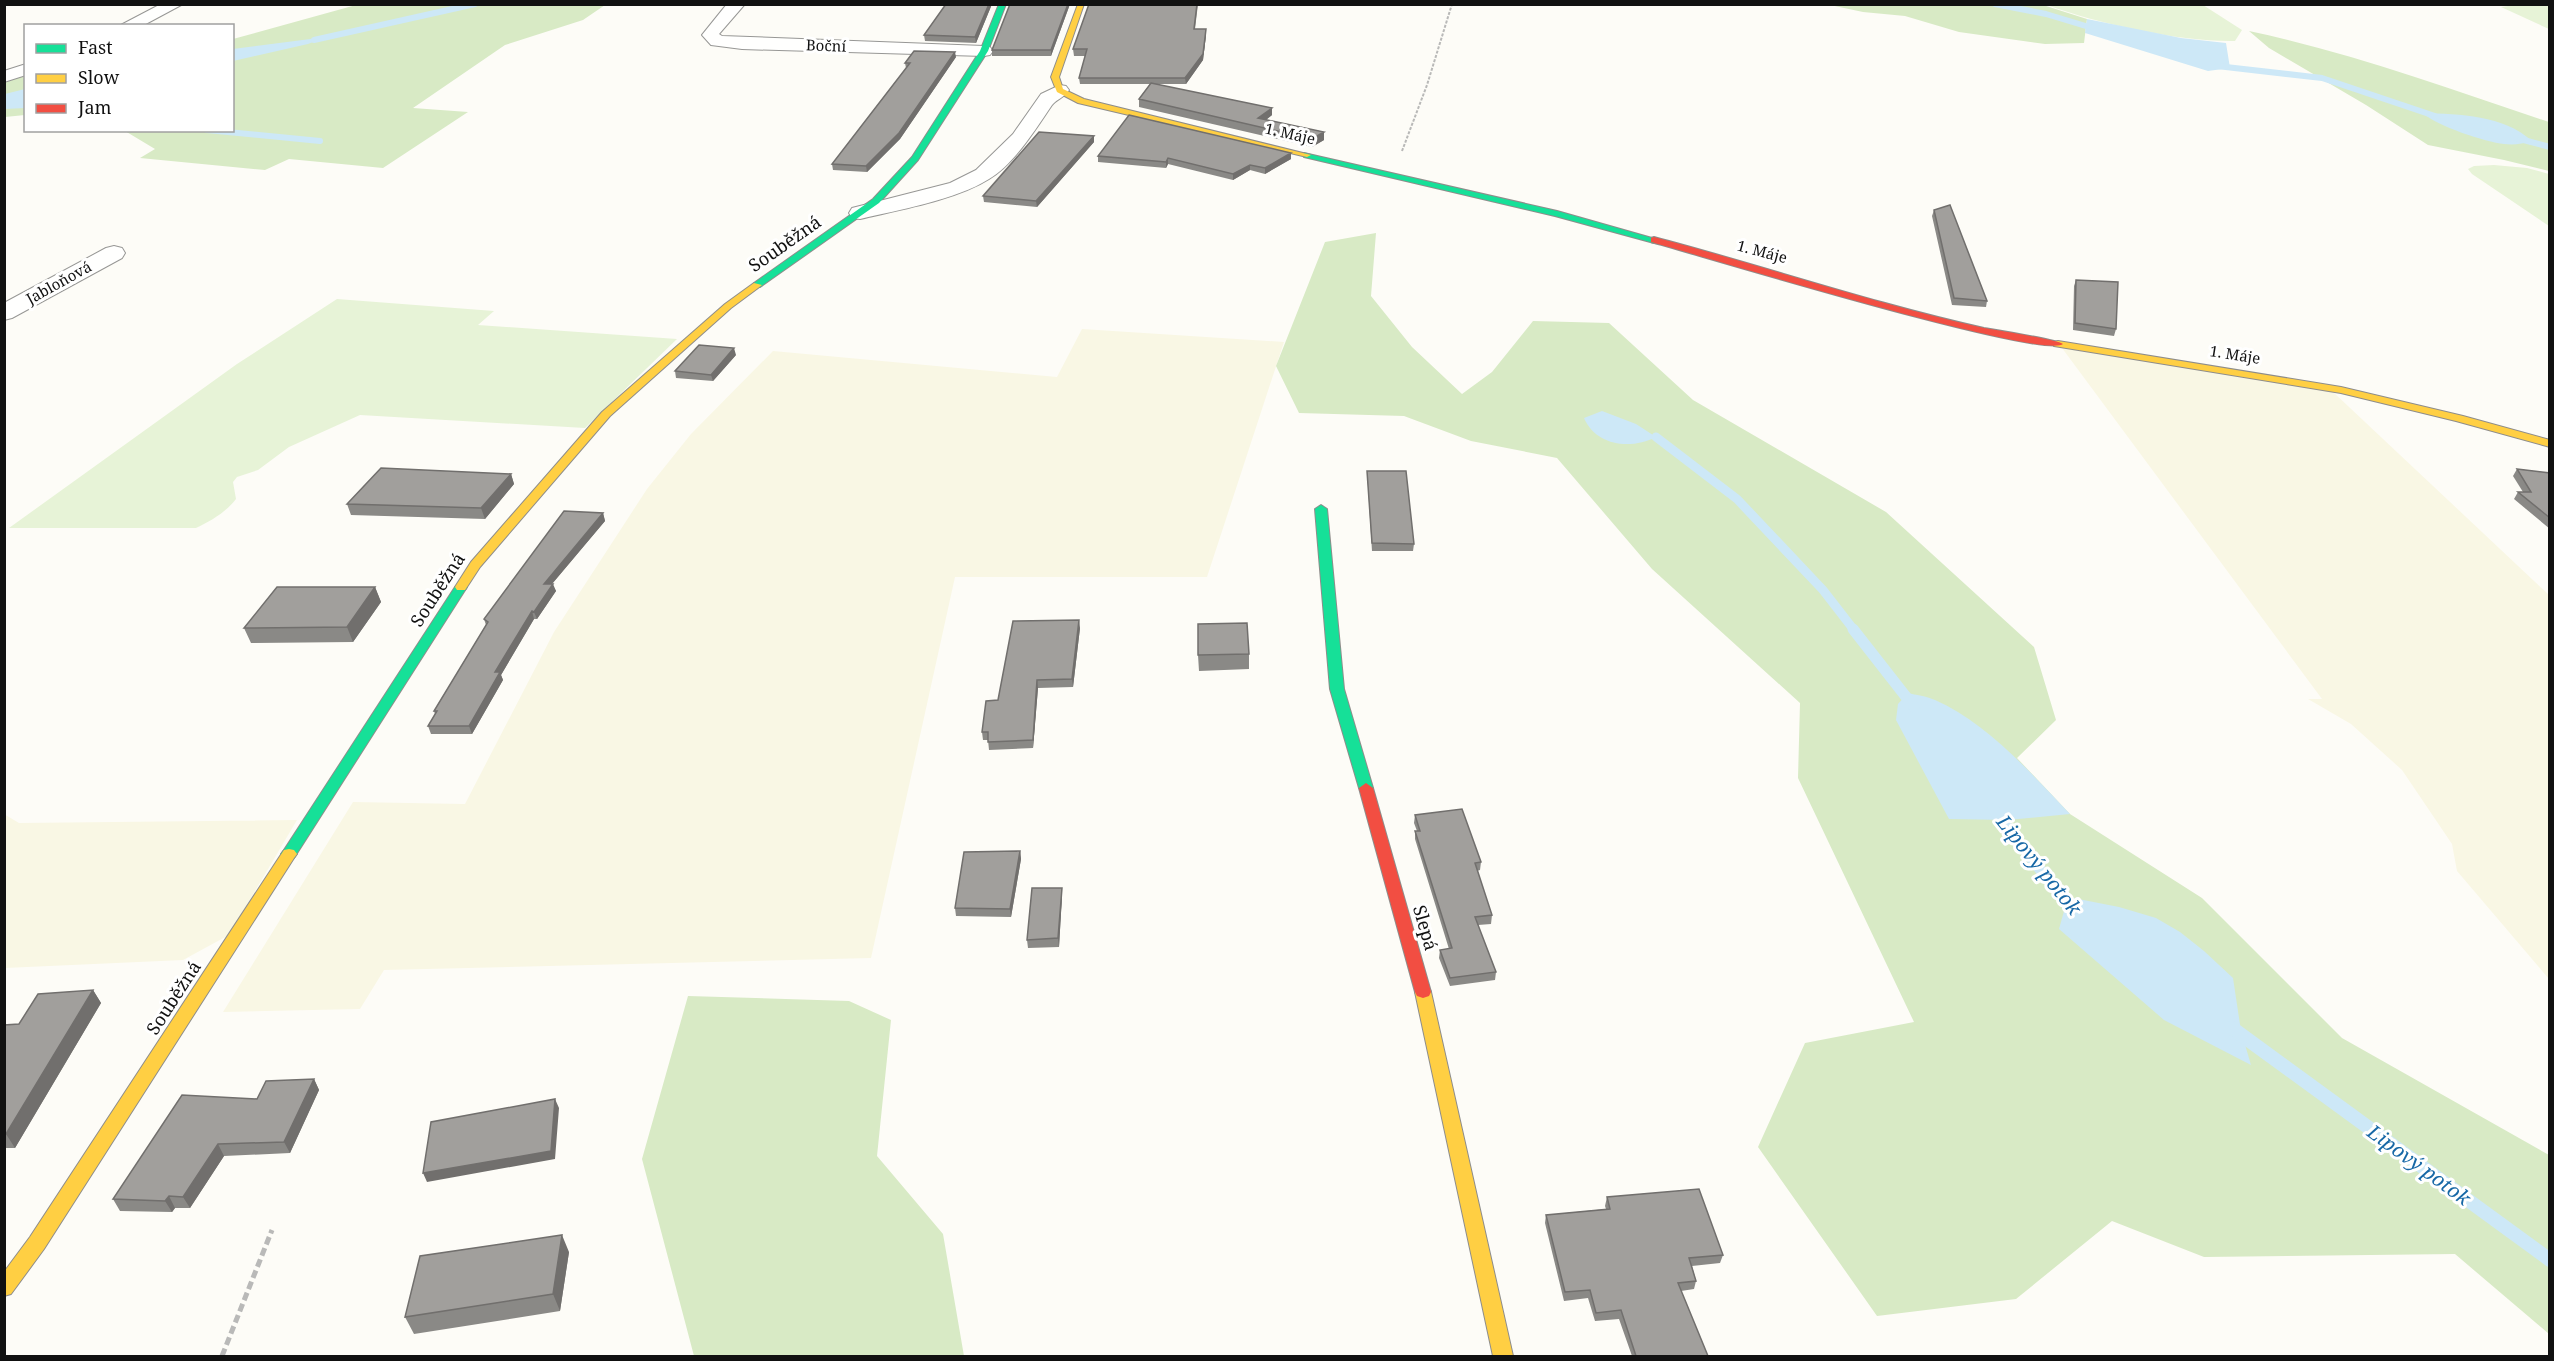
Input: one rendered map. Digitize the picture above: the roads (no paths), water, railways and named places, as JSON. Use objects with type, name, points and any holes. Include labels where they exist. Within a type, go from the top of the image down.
[{"type":"street","points":[[131,24],[175,4]]},
{"type":"street","name":"Boční","points":[[737,4],[710,35],[717,41],[742,44],[984,51]]},
{"type":"street","name":"Souběžná","points":[[4,1288],[82,1174],[475,565],[606,414],[728,306],[876,201],[915,158],[984,51],[1003,4]]},
{"type":"street","points":[[860,213],[957,187],[983,174],[1020,138],[1048,98],[1060,90],[1055,77],[1081,4]]},
{"type":"street","points":[[4,77],[24,70]]},
{"type":"street","name":"1. Máje","points":[[1060,90],[1081,100],[1120,111],[1557,214],[1828,287],[1954,324],[2026,340],[2120,353],[2341,390],[2459,418],[2550,444]]},
{"type":"street","name":"Jabloňová","points":[[4,313],[114,253]]},
{"type":"street","name":"Slepá","points":[[1321,509],[1337,690],[1416,961],[1503,1356]]},
{"type":"water","points":[[2087,19],[2181,38],[2226,43],[2230,68],[2208,71],[2085,33]]},
{"type":"water","points":[[326,37],[308,44],[234,61],[234,49]]},
{"type":"water","points":[[24,89],[24,108],[5,109],[5,94]]},
{"type":"water","points":[[2423,113],[2466,115],[2495,121],[2521,132],[2532,141],[2521,144],[2504,144],[2486,140],[2450,128]]},
{"type":"water","points":[[1602,411],[1636,424],[1656,437],[1625,444],[1605,440],[1597,435],[1584,418]]},
{"type":"water","points":[[1908,693],[1935,700],[1972,721],[2007,750],[2070,814],[2008,820],[1949,819],[1896,720],[1898,704]]},
{"type":"water","points":[[2068,897],[2119,907],[2156,918],[2180,932],[2204,951],[2233,978],[2241,1031],[2251,1065],[2164,1020],[2059,929]]},
{"type":"waterway","points":[[314,40],[475,4]]},
{"type":"waterway","points":[[1995,4],[2046,14],[2099,30]]},
{"type":"waterway","points":[[2217,66],[2322,78],[2435,116]]},
{"type":"waterway","points":[[228,132],[320,141]]},
{"type":"waterway","points":[[2516,138],[2550,147]]},
{"type":"waterway","name":"Lipový potok","points":[[1656,437],[1737,499],[1823,590],[1854,630]]},
{"type":"waterway","name":"Lipový potok","points":[[1853,629],[1914,707]]},
{"type":"waterway","name":"Lipový potok","points":[[1993,809],[2074,913]]},
{"type":"waterway","name":"Lipový potok","points":[[2232,1028],[2550,1260]]}]
